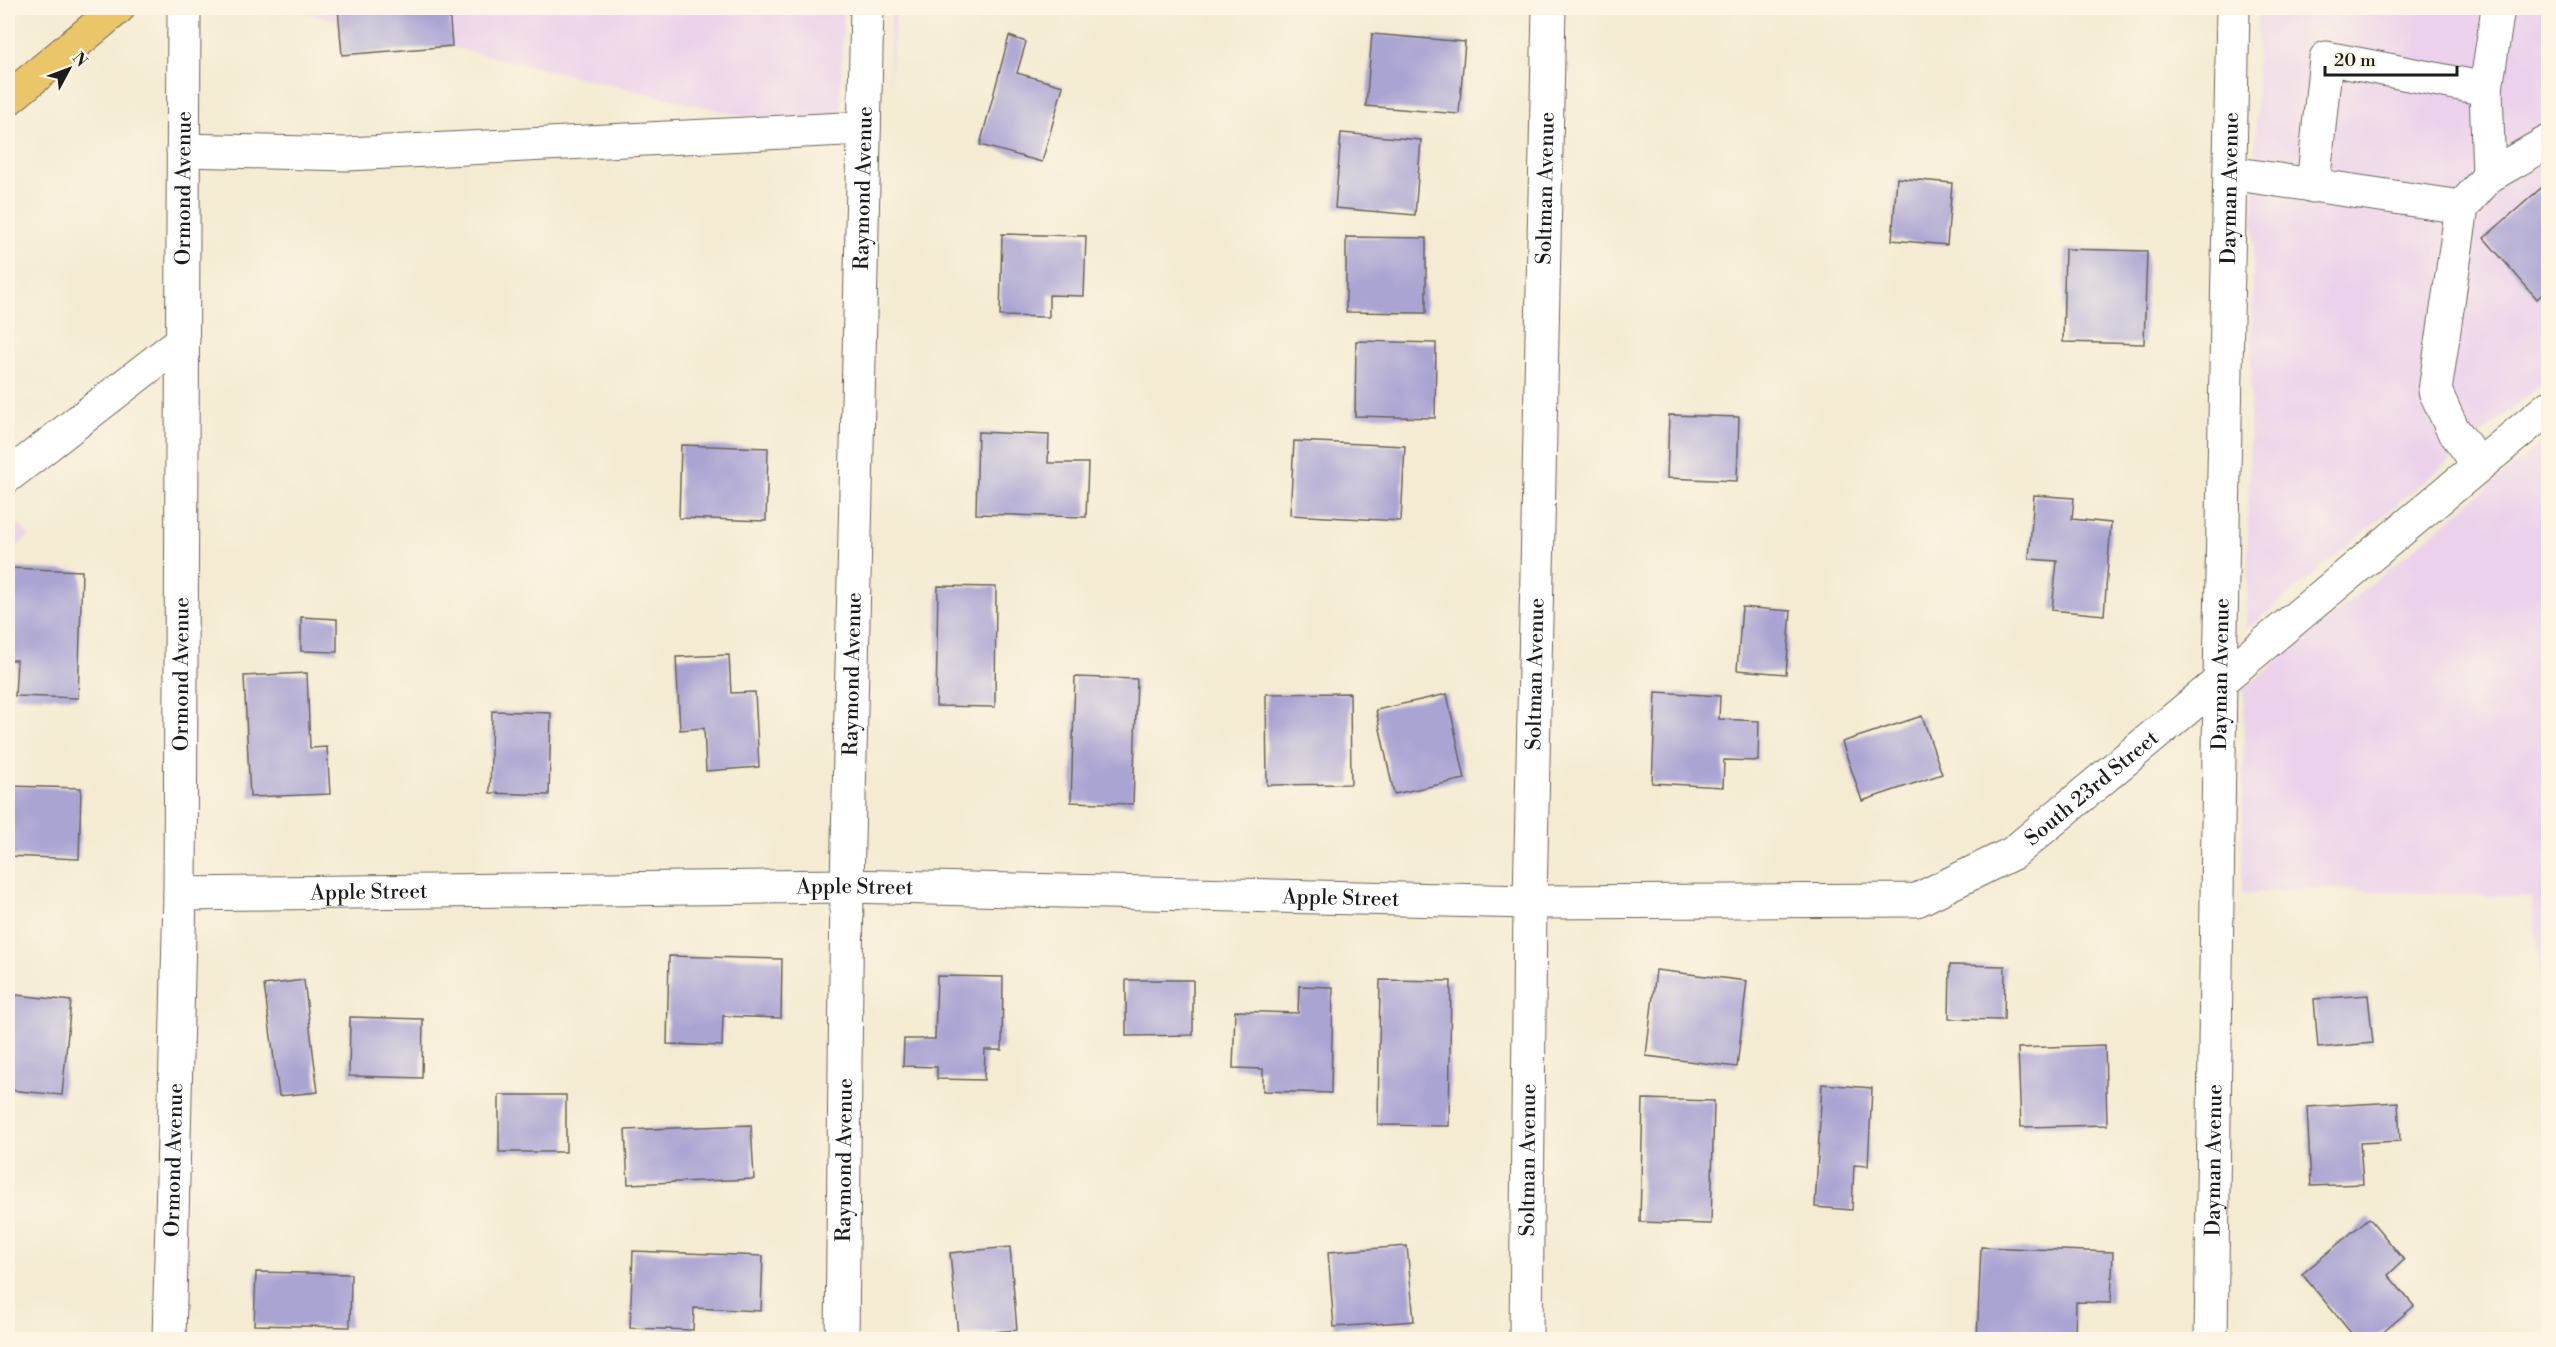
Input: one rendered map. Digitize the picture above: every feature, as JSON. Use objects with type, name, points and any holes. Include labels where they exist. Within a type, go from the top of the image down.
[{"type":"main road","points":[[8,99],[118,8]]},
{"type":"street","name":"Ormond Avenue","points":[[169,1340],[180,894],[184,8]]},
{"type":"street","name":"Raymond Avenue","points":[[842,1340],[847,886],[867,8]]},
{"type":"street","name":"Soltman Avenue","points":[[1526,1340],[1530,902],[1549,8]]},
{"type":"street","name":"Dayman Avenue","points":[[2211,1340],[2220,680],[2233,8]]},
{"type":"street","points":[[2489,176],[2486,89],[2498,8]]},
{"type":"street","points":[[2313,186],[2326,58],[2486,89]]},
{"type":"street","points":[[183,150],[348,154],[864,128]]},
{"type":"street","points":[[2479,465],[2452,428],[2435,391],[2462,207],[2489,176],[2548,142]]},
{"type":"street","points":[[2230,173],[2462,207]]},
{"type":"street","points":[[8,476],[183,340]]},
{"type":"street","name":"South 23rd Street","points":[[1530,902],[1917,900],[2013,853],[2548,408]]},
{"type":"street","name":"Apple Street","points":[[180,894],[847,886],[1530,902]]},
{"type":"shaded area","points":[[285,8],[843,8],[840,139]]},
{"type":"shaded area","points":[[891,8],[897,8],[889,87]]},
{"type":"shaded area","points":[[2258,8],[2548,8],[2548,379],[2246,630]]},
{"type":"shaded area","points":[[2548,438],[2548,1055],[2532,898],[2306,888],[2242,894],[2244,689]]},
{"type":"shaded area","points":[[8,512],[29,536],[8,554]]},
{"type":"building","points":[[338,8],[449,8],[452,46],[342,55]]},
{"type":"building","points":[[1372,34],[1465,42],[1459,114],[1366,106]]},
{"type":"building","points":[[1009,36],[1026,42],[1017,73],[1063,86],[1042,162],[980,145]]},
{"type":"building","points":[[1341,133],[1421,140],[1415,215],[1335,208]]},
{"type":"building","points":[[1897,178],[1952,183],[1947,245],[1892,240]]},
{"type":"building","points":[[2548,182],[2548,289],[2537,299],[2484,238]]},
{"type":"building","points":[[1002,234],[1086,236],[1084,296],[1049,295],[1049,317],[1000,316]]},
{"type":"building","points":[[1346,237],[1426,238],[1426,313],[1346,312]]},
{"type":"building","points":[[2065,249],[2147,251],[2144,344],[2063,342]]},
{"type":"building","points":[[1356,341],[1436,343],[1435,418],[1355,416]]},
{"type":"building","points":[[1669,415],[1739,417],[1737,481],[1667,478]]},
{"type":"building","points":[[978,432],[1049,435],[1048,463],[1088,463],[1086,517],[976,514]]},
{"type":"building","points":[[1294,441],[1405,446],[1401,521],[1290,515]]},
{"type":"building","points":[[681,445],[768,448],[766,521],[679,518]]},
{"type":"building","points":[[2034,495],[2074,498],[2072,519],[2111,523],[2104,615],[2052,610],[2057,561],[2029,559]]},
{"type":"building","points":[[8,568],[82,571],[78,698],[15,696],[17,660],[8,660]]},
{"type":"building","points":[[938,586],[996,587],[995,707],[936,706]]},
{"type":"building","points":[[1742,607],[1791,611],[1786,674],[1737,670]]},
{"type":"building","points":[[301,617],[337,619],[337,652],[301,651]]},
{"type":"building","points":[[729,655],[731,693],[755,692],[759,767],[706,771],[704,728],[680,730],[676,657]]},
{"type":"building","points":[[307,673],[310,748],[327,747],[330,794],[250,797],[244,676]]},
{"type":"building","points":[[1075,677],[1137,679],[1133,804],[1071,802]]},
{"type":"building","points":[[1656,692],[1720,696],[1719,719],[1759,721],[1758,761],[1724,760],[1723,787],[1652,783]]},
{"type":"building","points":[[1350,693],[1351,784],[1267,785],[1266,694]]},
{"type":"building","points":[[1447,694],[1465,779],[1394,794],[1376,710]]},
{"type":"building","points":[[492,711],[551,713],[549,795],[490,793]]},
{"type":"building","points":[[1922,716],[1942,774],[1862,801],[1842,742]]},
{"type":"building","points":[[8,786],[81,788],[79,859],[8,856]]},
{"type":"building","points":[[669,956],[782,959],[781,1018],[723,1016],[722,1046],[667,1044]]},
{"type":"building","points":[[1950,965],[2005,966],[2004,1020],[1949,1019]]},
{"type":"building","points":[[1656,970],[1747,981],[1737,1067],[1646,1056]]},
{"type":"building","points":[[937,976],[1003,977],[1002,1050],[985,1050],[984,1080],[937,1079],[937,1067],[903,1066],[904,1039],[935,1039]]},
{"type":"building","points":[[304,980],[318,1092],[279,1096],[264,985]]},
{"type":"building","points":[[1126,980],[1193,980],[1193,1035],[1126,1036]]},
{"type":"building","points":[[1380,980],[1451,981],[1449,1126],[1378,1125]]},
{"type":"building","points":[[1299,986],[1333,987],[1331,1093],[1263,1091],[1263,1069],[1233,1068],[1235,1011],[1298,1013]]},
{"type":"building","points":[[8,994],[71,1001],[62,1095],[8,1090]]},
{"type":"building","points":[[2368,995],[2373,1043],[2318,1048],[2314,999]]},
{"type":"building","points":[[350,1017],[423,1019],[422,1078],[349,1076]]},
{"type":"building","points":[[2105,1045],[2107,1125],[2021,1127],[2018,1048]]},
{"type":"building","points":[[1822,1084],[1872,1088],[1868,1166],[1854,1165],[1852,1210],[1815,1207]]},
{"type":"building","points":[[499,1095],[566,1095],[566,1152],[499,1152]]},
{"type":"building","points":[[1643,1099],[1714,1101],[1711,1224],[1640,1222]]},
{"type":"building","points":[[2398,1102],[2400,1141],[2360,1143],[2363,1184],[2311,1186],[2307,1107]]},
{"type":"building","points":[[751,1125],[754,1179],[628,1184],[625,1130]]},
{"type":"building","points":[[2369,1218],[2404,1260],[2388,1275],[2414,1306],[2374,1340],[2357,1340],[2302,1274]]},
{"type":"building","points":[[1407,1246],[1414,1321],[1334,1327],[1328,1252]]},
{"type":"building","points":[[1010,1247],[1017,1330],[958,1335],[950,1253]]},
{"type":"building","points":[[1981,1247],[2113,1252],[2111,1303],[2076,1302],[2075,1340],[1977,1340]]},
{"type":"building","points":[[633,1251],[763,1256],[761,1311],[694,1308],[693,1330],[630,1328]]},
{"type":"building","points":[[256,1272],[351,1274],[350,1327],[254,1325]]},
{"type":"building","points":[[1772,1336],[1773,1340],[1723,1340],[1723,1338]]}]
